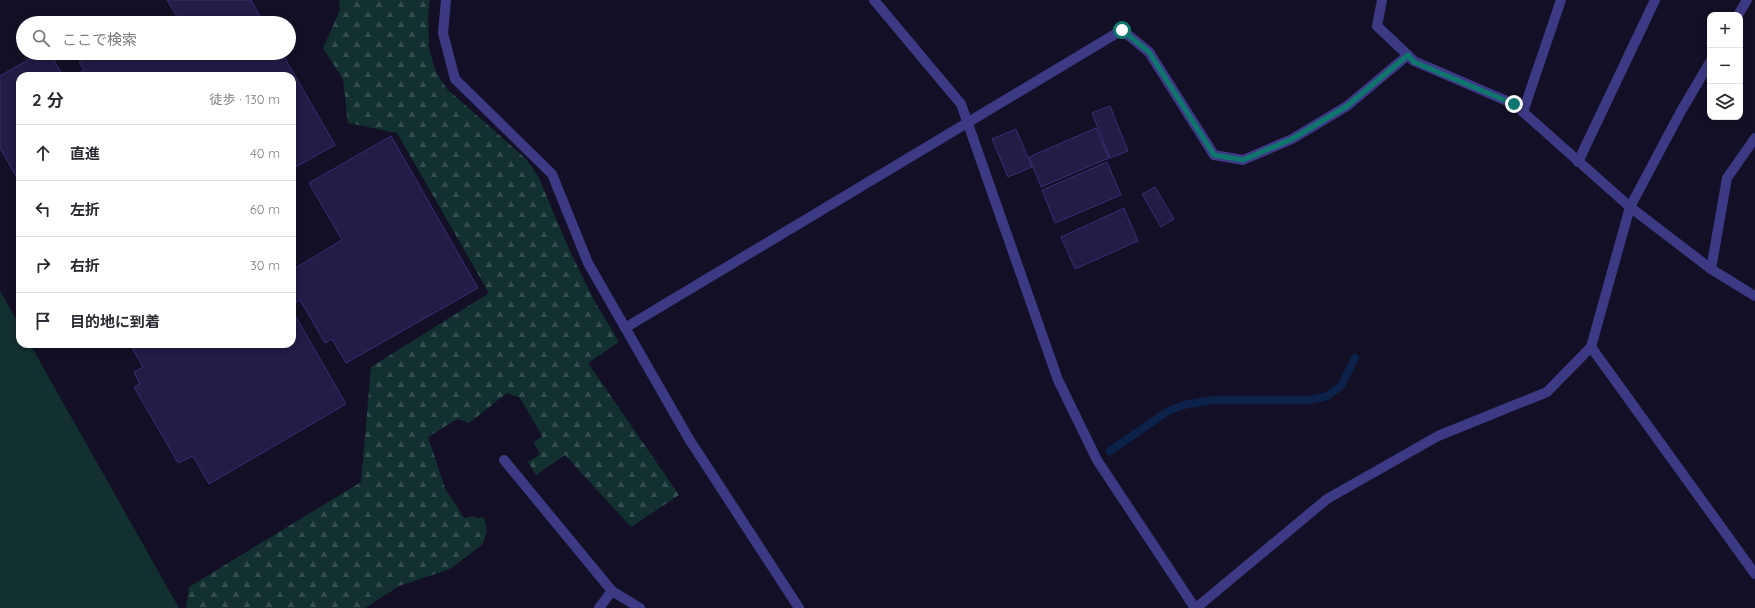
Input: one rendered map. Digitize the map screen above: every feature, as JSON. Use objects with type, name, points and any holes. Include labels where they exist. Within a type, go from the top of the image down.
[{"type":"street","points":[[446,0],[443,33],[455,79],[552,174],[588,263],[689,439],[799,608]]},
{"type":"street","points":[[874,0],[961,104],[1058,380],[1097,460],[1195,608],[1327,499],[1438,436],[1547,392],[1591,347],[1630,207],[1680,113],[1707,67]]},
{"type":"street","points":[[1382,0],[1377,26],[1414,62],[1514,104],[1630,207],[1711,269],[1755,296]]},
{"type":"street","points":[[1523,112],[1561,0]]},
{"type":"street","points":[[1578,162],[1655,0]]},
{"type":"street","points":[[1740,12],[1746,0]]},
{"type":"street","points":[[625,328],[1122,30],[1149,52],[1214,155],[1243,160],[1292,139],[1347,106],[1408,55]]},
{"type":"street","points":[[1711,269],[1727,178],[1755,138]]},
{"type":"street","points":[[1591,347],[1755,574]]},
{"type":"street","points":[[504,460],[612,591],[640,608]]},
{"type":"street","points":[[598,608],[612,591]]},
{"type":"green space","points":[[339,0],[430,0],[428,13],[429,48],[436,72],[447,89],[526,159],[539,178],[568,247],[594,300],[619,342],[588,363],[679,495],[631,527],[565,455],[536,475],[528,462],[540,454],[534,442],[542,436],[520,398],[507,393],[469,423],[457,419],[428,437],[445,488],[464,518],[473,516],[477,518],[484,517],[487,531],[483,544],[450,569],[399,586],[365,608],[186,608],[189,587],[361,482],[371,367],[489,293],[397,133],[348,123],[343,79],[323,48],[340,10]]},
{"type":"green space","points":[[0,291],[16,319],[16,348],[32,348],[179,608],[0,608]]},
{"type":"building","points":[[167,0],[251,0],[260,16],[177,16]]},
{"type":"building","points":[[28,60],[54,60],[61,72],[16,72],[16,176],[0,148],[0,76]]},
{"type":"building","points":[[82,60],[286,60],[293,72],[81,72],[84,70],[79,62]]},
{"type":"building","points":[[296,77],[335,145],[296,167]]},
{"type":"building","points":[[1110,106],[1128,151],[1110,158],[1092,113]]},
{"type":"building","points":[[1096,128],[1109,158],[1041,187],[1029,157]]},
{"type":"building","points":[[1016,129],[1032,167],[1008,177],[992,139]]},
{"type":"building","points":[[391,136],[478,288],[346,363],[332,339],[325,343],[300,300],[296,302],[296,268],[342,240],[309,183]]},
{"type":"building","points":[[1107,162],[1121,195],[1055,223],[1042,190]]},
{"type":"building","points":[[1155,187],[1174,219],[1161,227],[1142,194]]},
{"type":"building","points":[[1124,208],[1138,241],[1075,269],[1061,237]]},
{"type":"building","points":[[296,317],[346,404],[209,484],[193,456],[178,463],[134,387],[140,384],[134,372],[143,367],[132,348],[296,348]]},
{"type":"waterway","points":[[1110,451],[1168,411],[1184,405],[1214,400],[1310,400],[1327,396],[1341,386],[1355,358]]},
{"type":"route","points":[[1122,30],[1149,52],[1214,155],[1243,160],[1292,139],[1347,106],[1408,55],[1414,62],[1514,104]]}]
